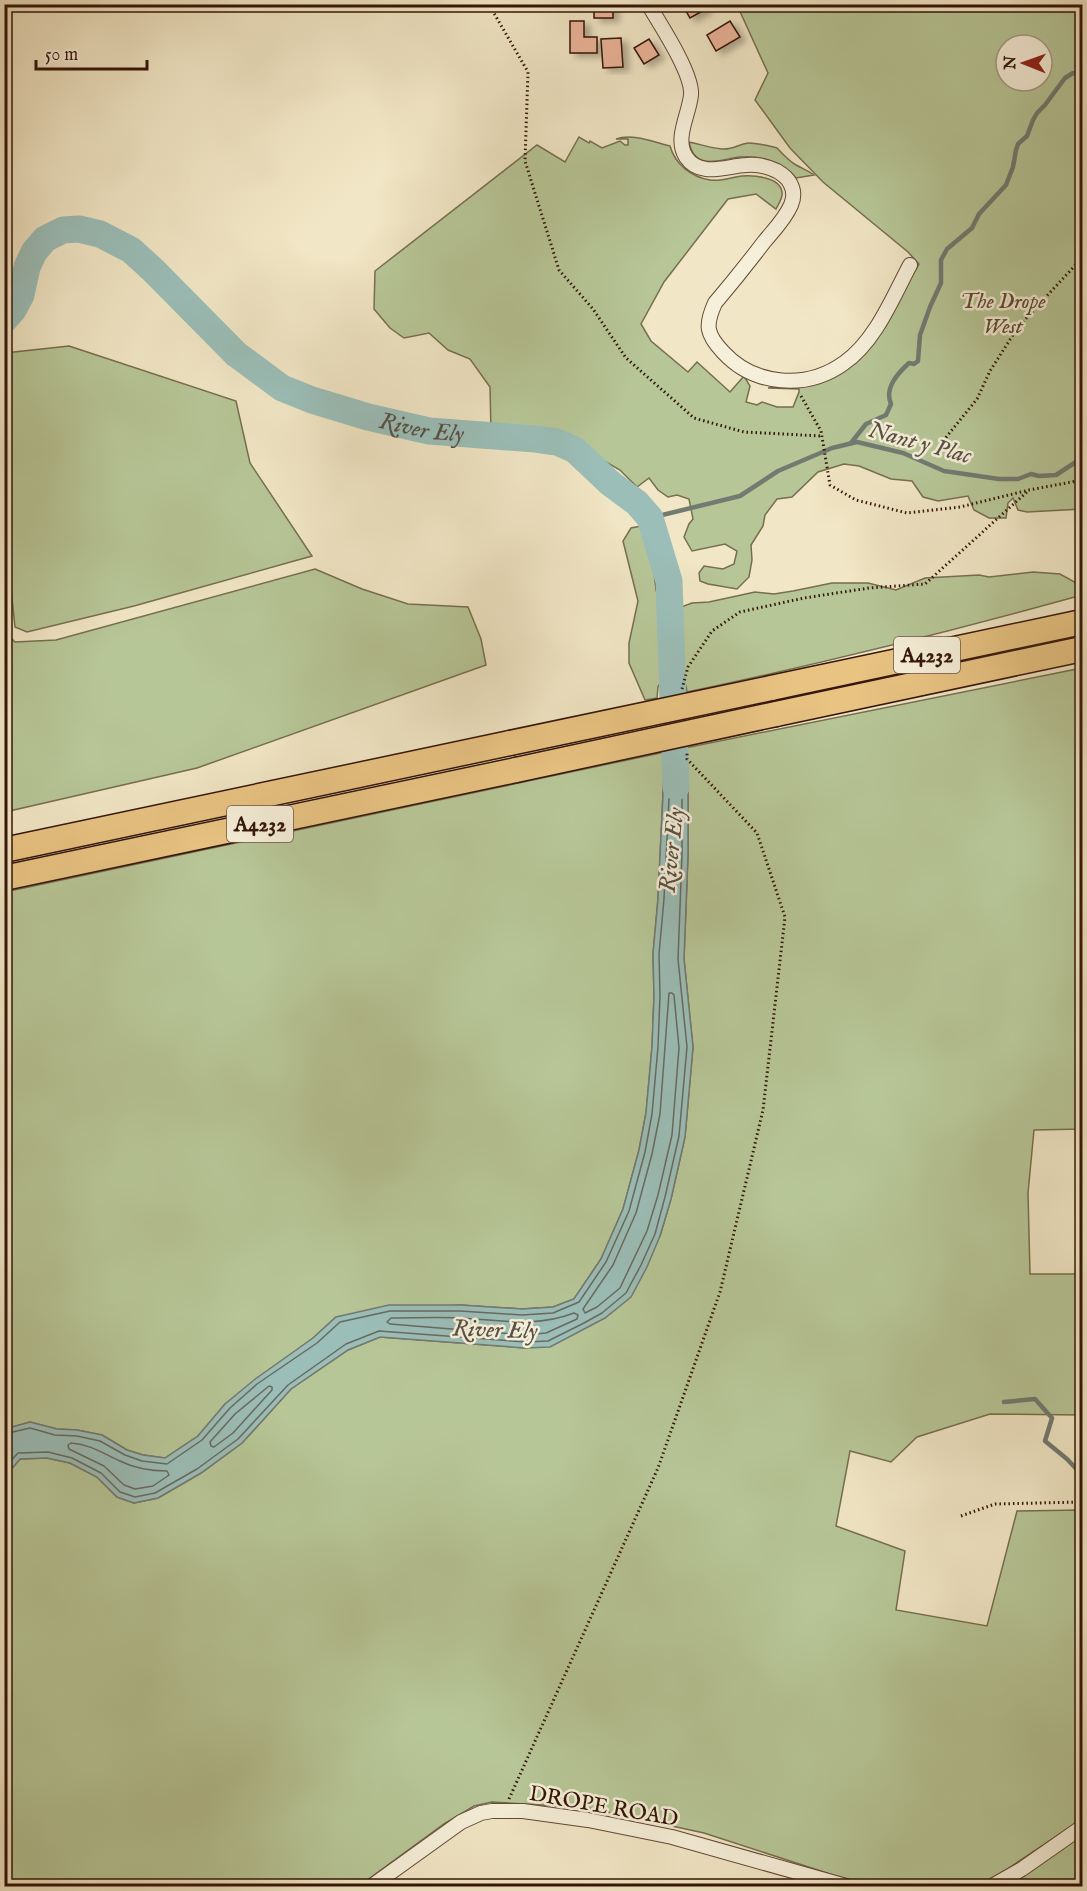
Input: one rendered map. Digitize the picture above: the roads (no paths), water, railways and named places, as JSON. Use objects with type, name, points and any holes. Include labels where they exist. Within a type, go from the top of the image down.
[{"type":"highway","name":"A4232","points":[[4,850],[1083,622]]},
{"type":"highway","name":"A4232","points":[[4,878],[1083,649]]},
{"type":"street","points":[[648,4],[685,70],[691,86],[690,102],[682,135],[682,148],[690,162],[703,169],[714,170],[747,164],[759,165],[781,173],[792,185],[791,204],[782,220],[715,303],[711,313],[708,325],[712,341],[727,357],[758,377],[774,380],[792,381],[825,374],[844,364],[870,338],[910,265]]},
{"type":"street","name":"DROPE ROAD","points":[[372,1887],[461,1822],[492,1811],[523,1811],[588,1820],[672,1837],[846,1887]]},
{"type":"street","points":[[992,1887],[1083,1827]]},
{"type":"water","points":[[685,748],[688,786],[688,855],[684,959],[693,1047],[685,1137],[660,1236],[631,1297],[605,1318],[550,1347],[525,1348],[380,1337],[348,1350],[291,1389],[242,1443],[201,1473],[158,1498],[134,1503],[117,1497],[97,1477],[70,1463],[47,1458],[20,1459],[5,1477],[5,1429],[30,1422],[57,1429],[102,1435],[127,1450],[165,1458],[198,1436],[225,1404],[254,1380],[313,1338],[336,1317],[389,1305],[460,1305],[522,1309],[553,1307],[574,1299],[601,1259],[623,1209],[639,1150],[646,1113],[652,1047],[653,954],[665,752]]},
{"type":"waterway","points":[[851,443],[866,424],[886,415],[891,404],[889,392],[893,381],[909,363],[914,364],[918,361],[920,335],[941,283],[941,260],[947,249],[972,228],[979,214],[1006,185],[1018,144],[1027,136],[1037,113],[1065,78],[1073,73],[1082,74]]},
{"type":"waterway","name":"River Ely","points":[[4,320],[13,310],[21,295],[27,267],[34,252],[45,239],[63,230],[79,229],[100,234],[131,250],[236,354],[282,388],[368,417],[429,431],[535,439],[557,442],[575,450],[610,483],[637,503],[650,518],[669,581],[676,787]]},
{"type":"waterway","name":"Nant y Plac","points":[[650,518],[740,496],[778,471],[832,448],[857,442],[903,453],[944,471],[999,479],[1018,479],[1031,474],[1056,475],[1082,458]]},
{"type":"waterway","points":[[1004,1402],[1035,1399],[1052,1418],[1045,1441],[1082,1475]]},
{"type":"park label","name":"The Drope West","points":[[1003,312]]}]
